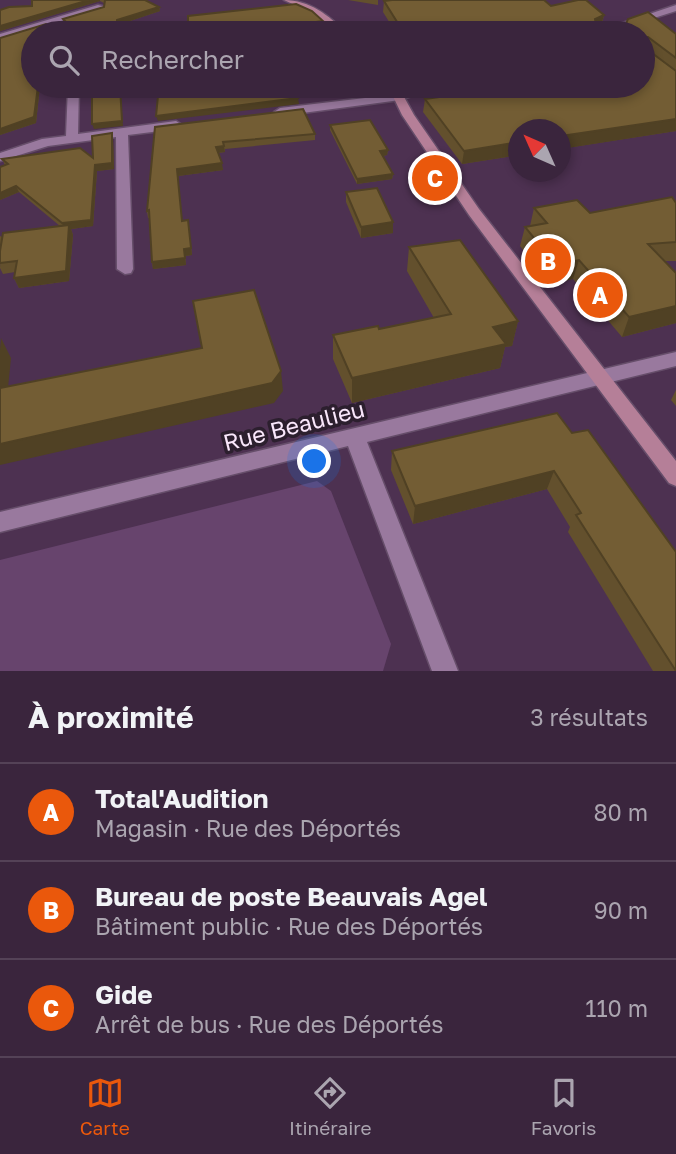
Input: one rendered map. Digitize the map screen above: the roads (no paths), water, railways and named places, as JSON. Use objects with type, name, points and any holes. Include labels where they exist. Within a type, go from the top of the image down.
[{"type":"street","points":[[289,0],[317,12],[327,21]]},
{"type":"street","points":[[52,21],[101,7]]},
{"type":"street","points":[[634,21],[676,8]]},
{"type":"street","points":[[0,37],[21,31]]},
{"type":"street","points":[[72,139],[73,98]]},
{"type":"street","points":[[271,114],[363,98]]},
{"type":"street","points":[[400,98],[408,115],[474,212],[676,477]]},
{"type":"street","points":[[0,157],[46,142],[190,124]]},
{"type":"street","points":[[122,132],[125,269]]},
{"type":"street","name":"Rue Beaulieu","points":[[0,522],[676,359]]},
{"type":"street","points":[[355,437],[445,671]]},
{"type":"place","name":"Gide","points":[[435,178]]},
{"type":"place","name":"Bureau de poste Beauvais Agel","points":[[548,261]]},
{"type":"place","name":"Total'Audition","points":[[600,295]]}]
